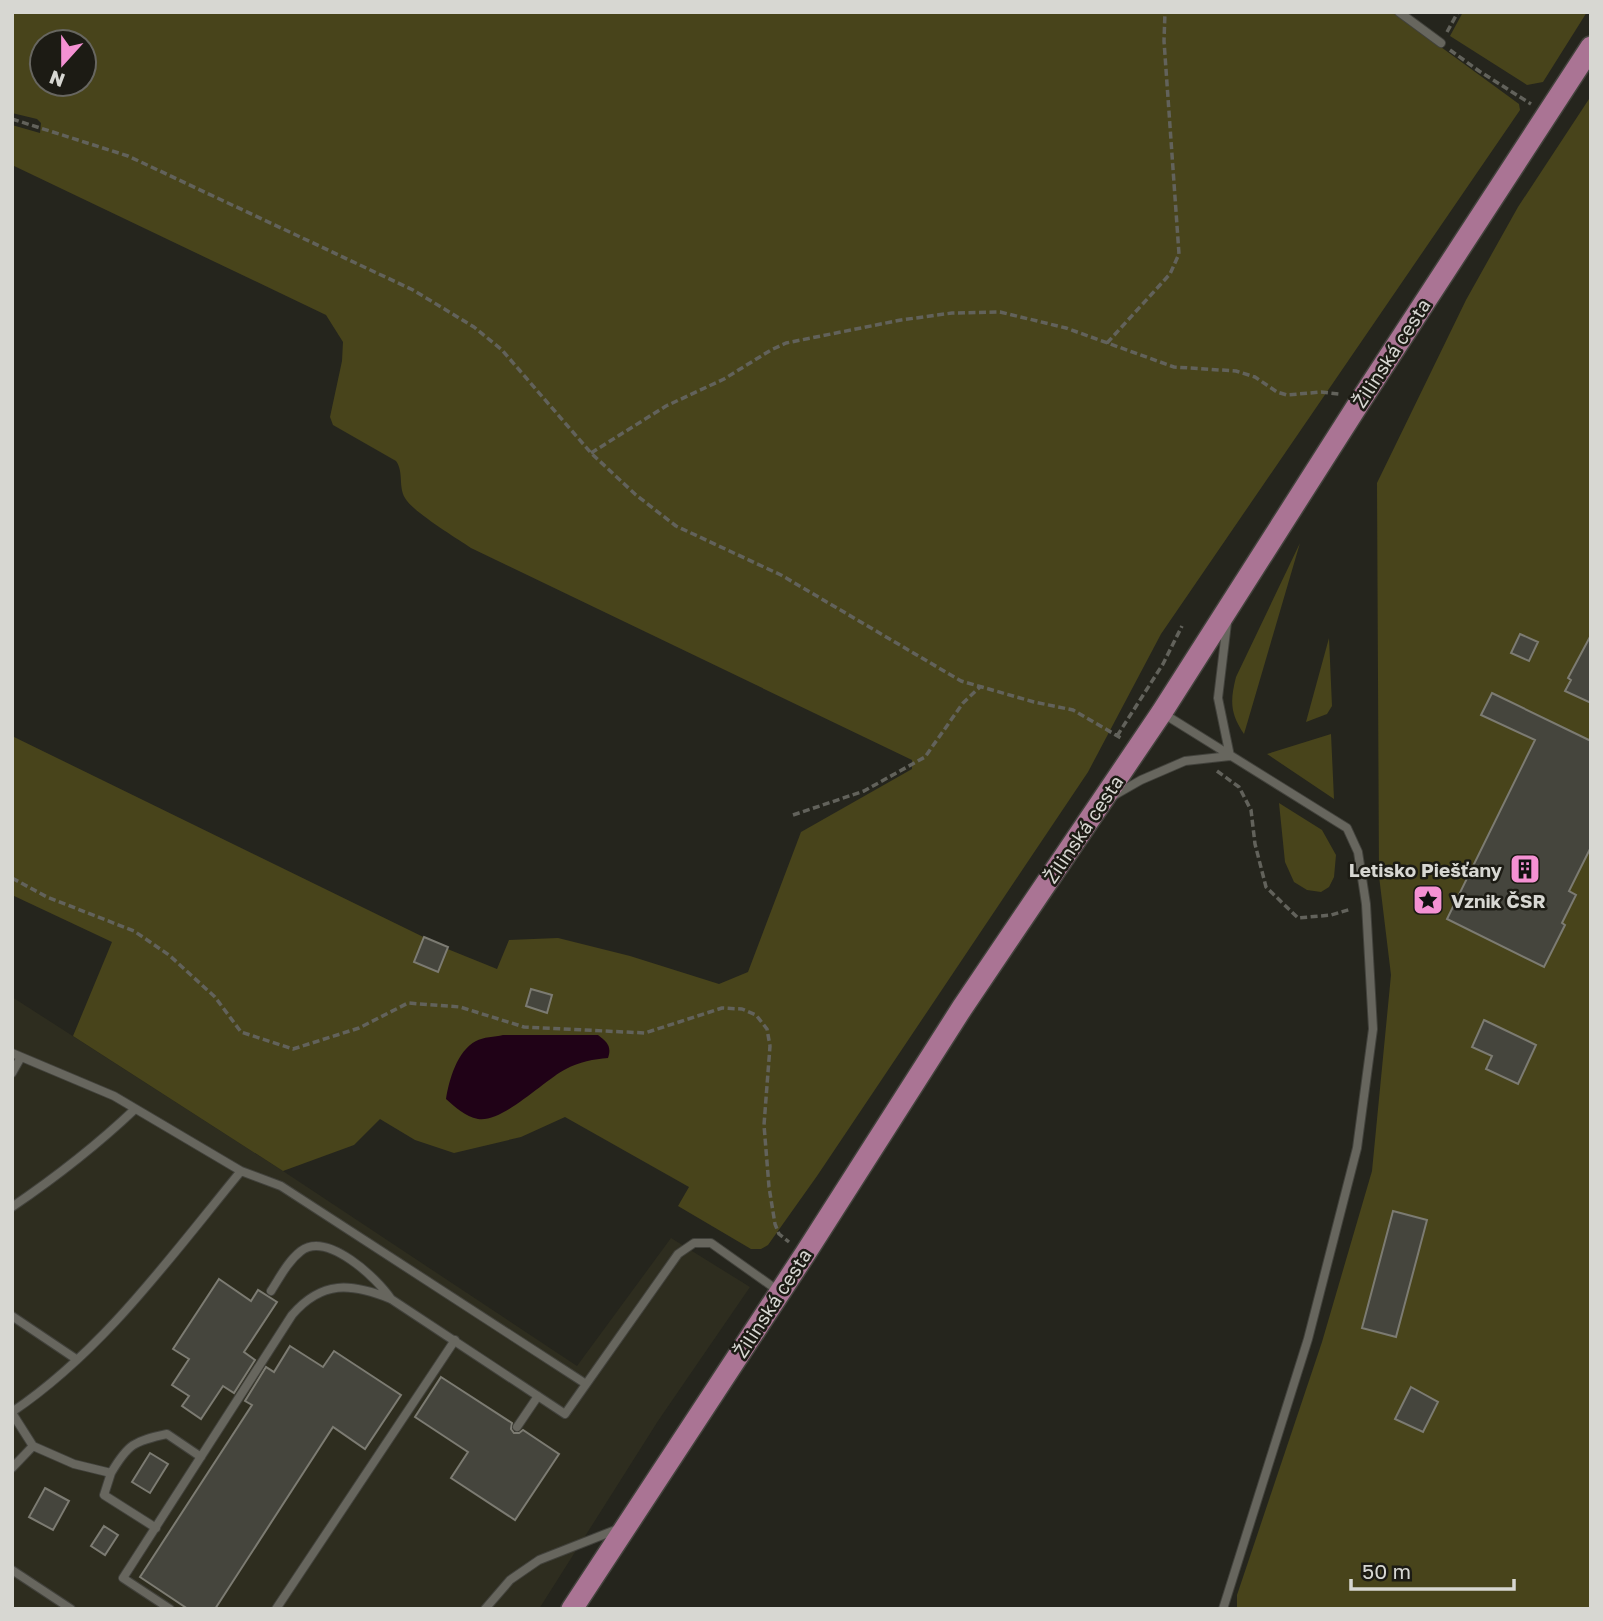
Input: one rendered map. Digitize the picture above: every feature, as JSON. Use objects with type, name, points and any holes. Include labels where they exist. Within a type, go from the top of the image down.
[{"type":"main road","name":"Žilinská cesta","points":[[572,1609],[805,1254],[962,1007],[1162,712],[1591,47]]},
{"type":"lane","points":[[1399,12],[1441,43]]},
{"type":"lane","points":[[1229,607],[1218,698],[1230,755]]},
{"type":"lane","points":[[1162,712],[1347,828],[1358,852],[1366,904],[1374,1029],[1357,1148],[1308,1339],[1223,1609]]},
{"type":"lane","points":[[1100,803],[1141,780],[1185,761],[1230,755]]},
{"type":"lane","points":[[12,1053],[114,1096],[242,1171],[281,1186],[586,1384]]},
{"type":"lane","points":[[12,1073],[21,1057]]},
{"type":"lane","points":[[12,1207],[88,1153],[135,1109]]},
{"type":"lane","points":[[111,1473],[74,1464],[33,1446],[12,1412],[45,1390],[108,1331],[242,1171]]},
{"type":"lane","points":[[170,1609],[123,1578],[292,1315],[311,1296],[323,1290],[340,1288],[366,1289],[391,1299],[565,1414],[678,1254],[694,1243],[711,1243],[780,1292]]},
{"type":"lane","points":[[271,1291],[300,1251],[318,1246],[333,1250],[356,1264],[380,1283],[391,1299]]},
{"type":"lane","points":[[12,1316],[76,1359]]},
{"type":"lane","points":[[276,1609],[455,1340]]},
{"type":"lane","points":[[517,1427],[538,1396]]},
{"type":"lane","points":[[156,1528],[104,1495],[111,1473],[124,1450],[145,1439],[167,1434],[201,1457]]},
{"type":"lane","points":[[12,1468],[33,1446]]},
{"type":"lane","points":[[485,1609],[510,1580],[540,1560],[627,1525]]},
{"type":"lane","points":[[12,1570],[71,1609]]},
{"type":"path","points":[[1107,343],[1170,274],[1179,254],[1164,41],[1165,12]]},
{"type":"path","points":[[1458,12],[1441,43],[1547,115]]},
{"type":"path","points":[[12,119],[128,156],[360,264],[444,307],[474,327],[512,360],[591,453],[636,495],[676,526],[753,560],[961,681],[1073,710],[1137,748]]},
{"type":"path","points":[[591,453],[666,406],[724,379],[771,350],[812,338],[901,320],[981,311],[1011,314],[1066,328],[1174,367],[1236,371],[1255,377],[1277,393],[1287,395],[1333,392],[1359,403]]},
{"type":"path","points":[[1117,736],[1163,664],[1182,626]]},
{"type":"path","points":[[793,815],[864,790],[925,757],[963,703],[981,686]]},
{"type":"path","points":[[1240,762],[1215,770],[1239,787],[1251,810],[1255,844],[1266,887],[1298,918],[1331,915],[1366,904]]},
{"type":"path","points":[[12,878],[47,897],[134,931],[169,955],[215,996],[241,1032],[293,1049],[359,1028],[408,1003],[460,1007],[524,1027],[645,1033],[722,1009],[742,1009],[755,1015],[766,1028],[770,1046],[764,1125],[775,1224],[779,1234],[805,1254]]},
{"type":"shaded area","points":[[12,12],[1393,12],[1519,104],[1520,110],[1161,634],[1088,772],[817,1176],[768,1245],[761,1249],[751,1249],[678,1206],[689,1187],[565,1117],[521,1137],[454,1153],[415,1140],[380,1119],[354,1145],[283,1171],[73,1036],[112,942],[12,895],[12,736],[450,950],[497,969],[509,940],[558,938],[630,956],[719,984],[748,972],[801,832],[912,769],[912,760],[471,548],[425,517],[405,498],[396,461],[333,425],[330,417],[342,361],[343,342],[326,315],[12,165],[12,125],[40,133],[41,123],[37,119],[12,113]]},
{"type":"shaded area","points":[[1463,12],[1587,12],[1543,82],[1527,85],[1450,36]]},
{"type":"shaded area","points":[[1591,96],[1591,1609],[1237,1609],[1237,1595],[1322,1342],[1372,1171],[1391,975],[1379,876],[1377,483],[1466,300],[1518,207]]},
{"type":"shaded area","points":[[1300,543],[1244,734],[1232,707],[1236,677]]},
{"type":"shaded area","points":[[1329,638],[1332,706],[1327,714],[1306,722]]},
{"type":"shaded area","points":[[1331,734],[1334,799],[1267,754]]},
{"type":"shaded area","points":[[1279,803],[1322,830],[1336,855],[1334,877],[1329,887],[1321,892],[1307,890],[1294,882],[1285,862]]},
{"type":"shaded area","points":[[12,997],[283,1171],[577,1366],[671,1238],[750,1287],[658,1421],[539,1609],[12,1609]]},
{"type":"shaded area","points":[[503,1035],[598,1035],[608,1045],[609,1054],[608,1058],[587,1061],[566,1069],[499,1114],[488,1118],[473,1118],[446,1099],[452,1075],[469,1046],[482,1039]]},
{"type":"building","points":[[1520,634],[1538,642],[1529,661],[1511,653]]},
{"type":"building","points":[[1591,635],[1591,703],[1565,691],[1571,680],[1568,678]]},
{"type":"building","name":"Letisko Piešťany","points":[[1492,693],[1591,741],[1591,847],[1569,891],[1576,895],[1562,923],[1565,925],[1544,967],[1447,919],[1535,740],[1481,715]]},
{"type":"building","points":[[424,937],[448,947],[438,972],[414,962]]},
{"type":"building","points":[[531,989],[552,995],[547,1013],[526,1006]]},
{"type":"building","points":[[1484,1020],[1536,1045],[1518,1084],[1486,1069],[1492,1056],[1472,1047]]},
{"type":"building","points":[[1393,1211],[1427,1220],[1396,1337],[1362,1328]]},
{"type":"building","points":[[219,1279],[251,1301],[258,1290],[277,1302],[244,1352],[255,1360],[234,1393],[223,1386],[201,1419],[182,1406],[189,1396],[172,1385],[189,1359],[173,1349]]},
{"type":"building","points":[[290,1346],[323,1367],[334,1351],[401,1395],[365,1449],[333,1427],[215,1609],[188,1609],[140,1577],[252,1405],[245,1401],[266,1367],[274,1372]]},
{"type":"building","points":[[441,1377],[512,1423],[511,1429],[514,1433],[523,1430],[559,1454],[515,1520],[451,1478],[468,1452],[415,1417]]},
{"type":"building","points":[[1411,1387],[1438,1402],[1423,1432],[1395,1419]]},
{"type":"building","points":[[150,1453],[168,1464],[150,1493],[132,1482]]},
{"type":"building","points":[[45,1488],[69,1501],[53,1530],[29,1517]]},
{"type":"building","points":[[104,1526],[118,1535],[105,1555],[91,1546]]},
{"type":"place","name":"Letisko Piešťany","points":[[1525,869]]},
{"type":"place","name":"Vznik ČSR","points":[[1428,900]]}]
